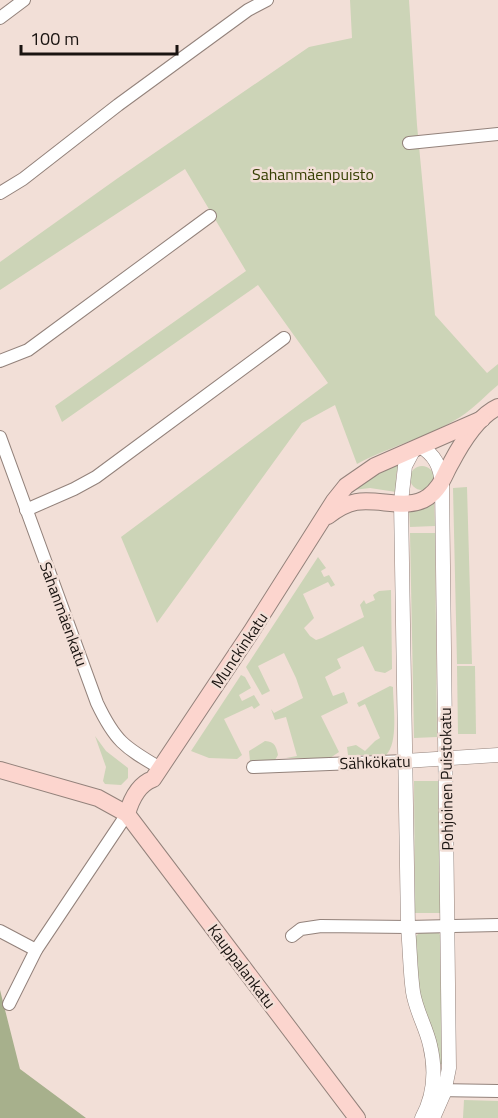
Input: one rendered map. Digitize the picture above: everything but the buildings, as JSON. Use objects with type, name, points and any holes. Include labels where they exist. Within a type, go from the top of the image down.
[{"type":"main road","name":"Munckinkatu","points":[[127,814],[131,801],[145,782],[156,773],[346,486],[375,466],[493,409]]},
{"type":"main road","name":"Munckinkatu","points":[[323,520],[345,504],[357,501],[414,503],[423,500],[442,483],[451,463],[493,409]]},
{"type":"main road","points":[[0,770],[98,798],[127,814]]},
{"type":"main road","name":"Kauppalankatu","points":[[127,814],[357,1118]]},
{"type":"street","points":[[0,18],[24,0]]},
{"type":"street","points":[[0,193],[23,179],[118,105],[248,10],[267,0]]},
{"type":"street","points":[[409,143],[498,134]]},
{"type":"street","points":[[0,361],[28,350],[210,216]]},
{"type":"street","points":[[26,510],[96,477],[284,338]]},
{"type":"street","name":"Sahanmäenkatu","points":[[0,437],[105,721],[122,744],[156,773]]},
{"type":"street","name":"Pohjoinen Puistokatu","points":[[433,1118],[439,1090],[449,1068],[442,483],[438,464],[431,454],[417,447],[405,466],[401,502],[408,927],[413,992],[430,1045],[439,1090]]},
{"type":"street","name":"Sähkökatu","points":[[253,767],[498,755]]},
{"type":"street","name":"Munckinkatu","points":[[9,1004],[36,950],[127,814]]},
{"type":"street","points":[[291,936],[301,929],[314,926],[498,925]]},
{"type":"street","points":[[0,931],[36,950]]},
{"type":"street","points":[[439,1090],[498,1090]]},
{"type":"street","name":"Pohjoinen Puistokatu","points":[[422,1118],[429,1102],[439,1090]]},
{"type":"green space","name":"Sahanmäenpuisto","points":[[350,0],[409,0],[417,125],[435,315],[487,373],[498,364],[498,385],[454,421],[357,464],[335,405],[302,423],[157,623],[121,537],[328,383],[258,285],[62,422],[55,406],[246,271],[185,169],[0,290],[0,262],[309,47],[352,38]]},
{"type":"green space","points":[[399,464],[396,475],[396,492],[370,488],[353,490],[370,474]]},
{"type":"green space","points":[[422,466],[431,469],[434,478],[431,487],[422,490],[413,487],[410,478],[413,469]]},
{"type":"green space","points":[[467,487],[472,664],[457,664],[453,488]]},
{"type":"green space","points":[[434,501],[435,526],[410,527],[409,509]]},
{"type":"green space","points":[[410,533],[435,533],[437,737],[414,738]]},
{"type":"green space","points":[[318,557],[326,568],[321,571],[324,577],[329,575],[335,585],[331,587],[328,582],[303,594],[314,618],[304,628],[316,640],[322,638],[364,617],[360,605],[364,600],[366,604],[375,600],[373,595],[379,591],[391,590],[392,669],[385,673],[375,671],[363,646],[337,659],[341,668],[325,677],[333,696],[344,692],[348,703],[321,716],[339,752],[330,758],[286,758],[297,756],[286,717],[275,720],[271,709],[274,713],[303,698],[296,678],[284,653],[258,666],[270,691],[262,695],[246,667]]},
{"type":"green space","points":[[457,666],[475,666],[476,734],[458,734]]},
{"type":"green space","points":[[241,675],[245,677],[251,688],[239,695],[242,701],[254,695],[260,705],[254,709],[252,706],[224,719],[242,755],[237,759],[209,758],[191,751]]},
{"type":"green space","points":[[390,686],[393,687],[394,733],[390,749],[386,755],[348,755],[347,747],[356,745],[365,751],[380,738],[365,704],[359,707],[357,703]]},
{"type":"green space","points":[[95,736],[106,751],[128,768],[128,778],[121,785],[105,784],[103,781],[106,767]]},
{"type":"green space","points":[[265,741],[273,743],[276,747],[278,755],[275,760],[250,761],[249,751]]},
{"type":"green space","points":[[414,781],[438,781],[440,913],[415,913]]},
{"type":"green space","points":[[420,932],[438,932],[440,935],[442,1064],[436,1064],[421,1013],[415,937]]},
{"type":"green space","points":[[0,990],[20,1069],[86,1118],[0,1118]]},
{"type":"green space","points":[[464,1100],[498,1101],[498,1118],[463,1118]]}]
